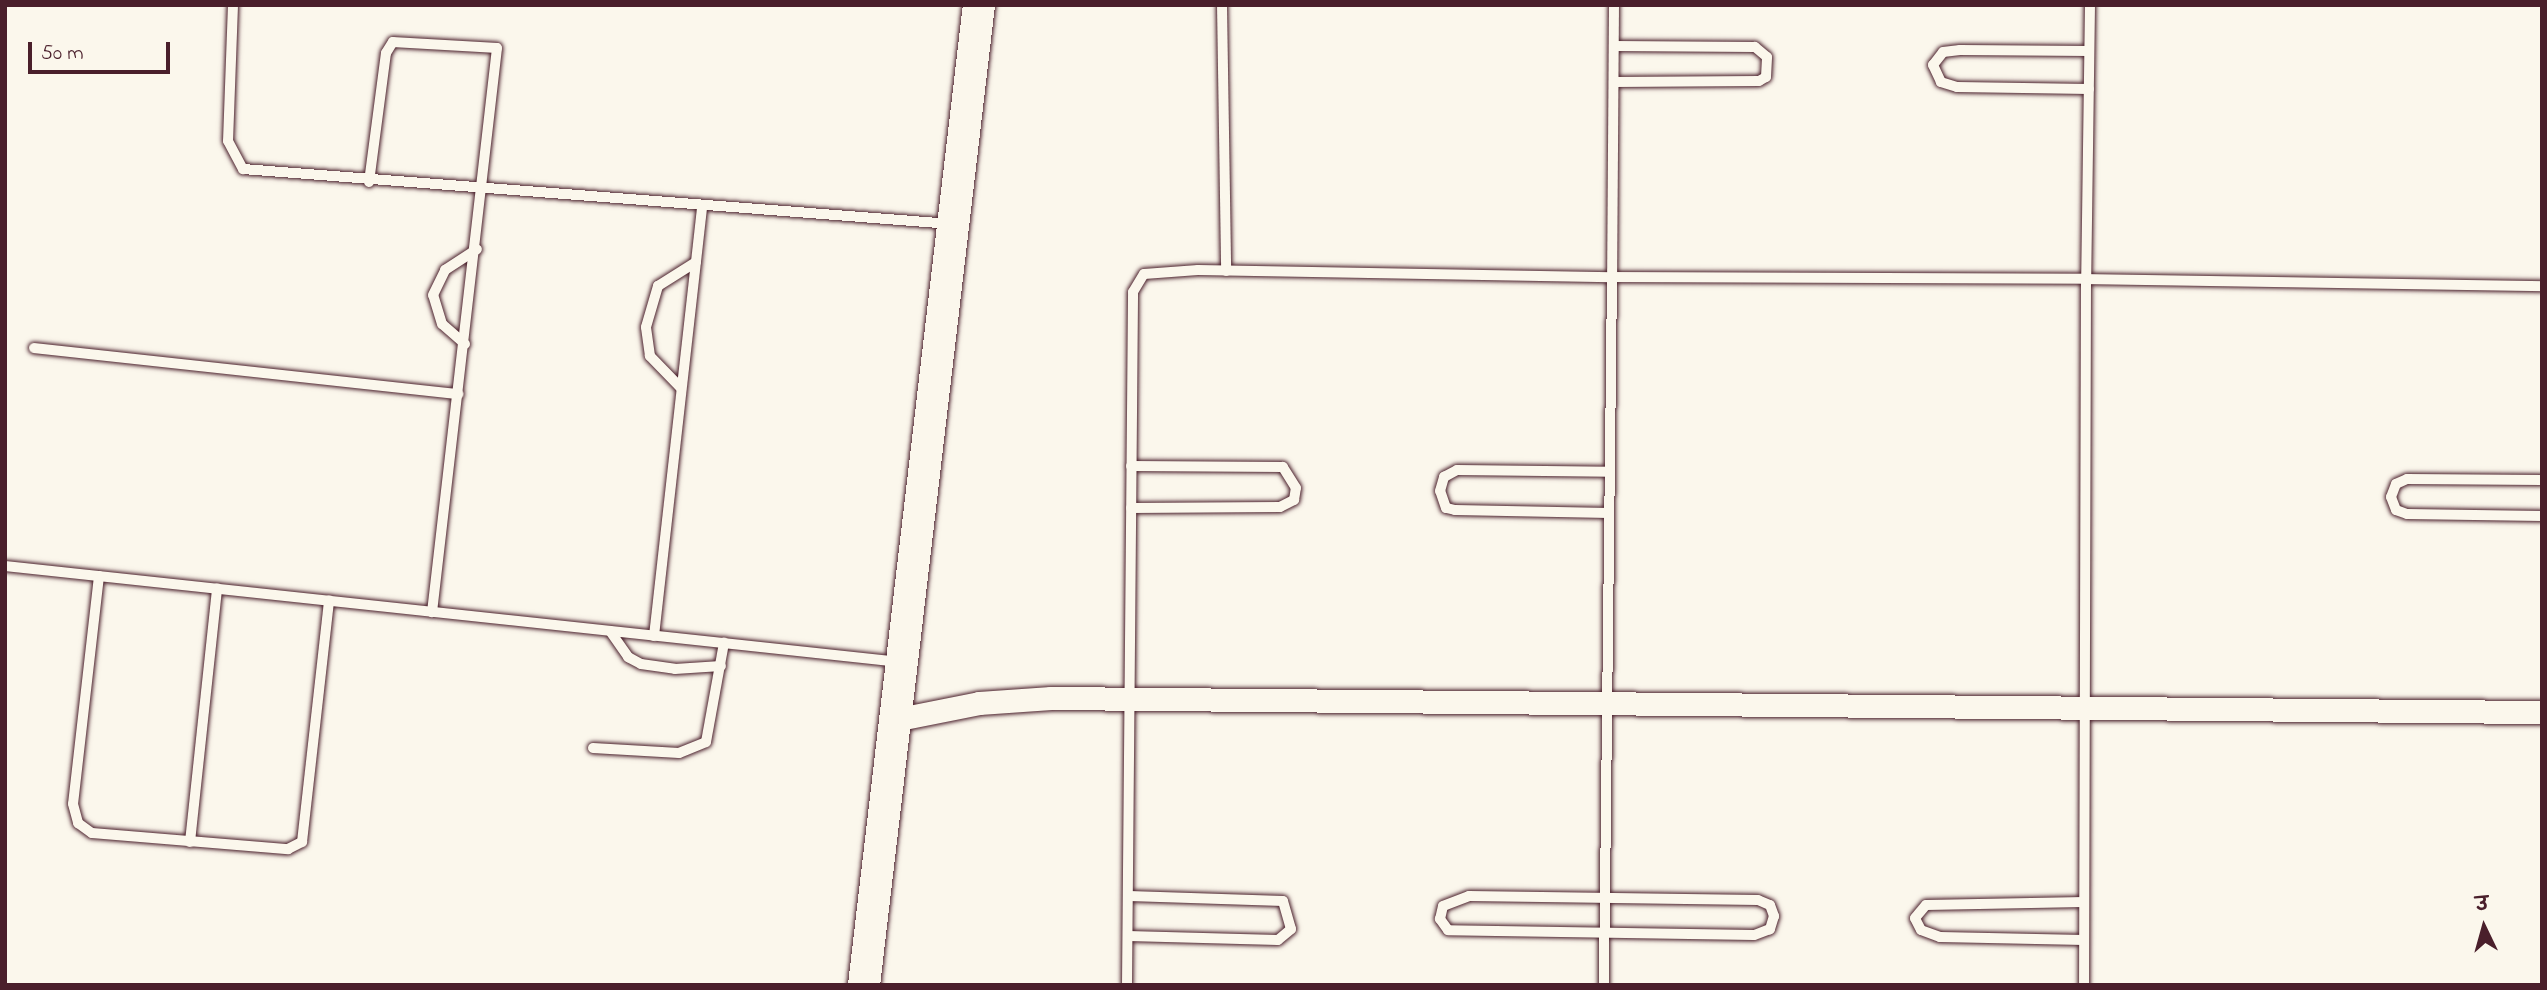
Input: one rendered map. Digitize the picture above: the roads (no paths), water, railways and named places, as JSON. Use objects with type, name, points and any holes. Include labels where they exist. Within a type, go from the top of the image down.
[{"type":"street","points":[[864,985],[906,663],[979,5]]},
{"type":"street","points":[[899,719],[1000,701],[1131,698],[2542,712]]},
{"type":"lane","points":[[233,5],[232,156],[243,169],[369,182],[955,224]]},
{"type":"lane","points":[[1222,5],[1226,271]]},
{"type":"lane","points":[[1604,985],[1615,5]]},
{"type":"lane","points":[[2084,985],[2090,5]]},
{"type":"lane","points":[[369,182],[386,53],[393,42],[492,45],[499,53],[432,612]]},
{"type":"lane","points":[[1614,46],[1755,47],[1766,53],[1767,62],[1759,81],[1614,82]]},
{"type":"lane","points":[[2089,51],[1960,50],[1943,52],[1933,65],[1941,82],[1957,87],[2089,89]]},
{"type":"lane","points":[[654,636],[702,206]]},
{"type":"lane","points":[[465,344],[442,324],[433,295],[445,270],[477,249]]},
{"type":"lane","points":[[681,388],[650,356],[646,327],[658,286],[696,262]]},
{"type":"lane","points":[[1128,985],[1131,466],[1135,284],[1153,272],[2087,279],[2542,286]]},
{"type":"lane","points":[[34,348],[459,394]]},
{"type":"lane","points":[[1131,466],[1283,467],[1296,488],[1293,500],[1280,507],[1131,508]]},
{"type":"lane","points":[[1609,513],[1455,510],[1446,508],[1440,491],[1444,477],[1457,470],[1610,472]]},
{"type":"lane","points":[[2542,481],[2407,479],[2396,484],[2391,497],[2396,510],[2407,514],[2542,516]]},
{"type":"lane","points":[[5,565],[906,663]]},
{"type":"lane","points":[[99,576],[75,817],[92,833],[288,849],[302,842],[329,601]]},
{"type":"lane","points":[[190,842],[217,588]]},
{"type":"lane","points":[[610,631],[628,657],[641,664],[675,669],[721,666]]},
{"type":"lane","points":[[593,748],[679,753],[706,742],[723,643]]},
{"type":"lane","points":[[1128,936],[1278,940],[1292,929],[1283,901],[1129,896]]},
{"type":"lane","points":[[1457,897],[1758,900],[1770,905],[1774,916],[1769,929],[1754,935],[1604,935],[1459,934],[1447,930],[1440,919],[1443,906],[1457,897]]},
{"type":"lane","points":[[2084,902],[1926,905],[1915,918],[1921,930],[1940,937],[2084,940]]}]
